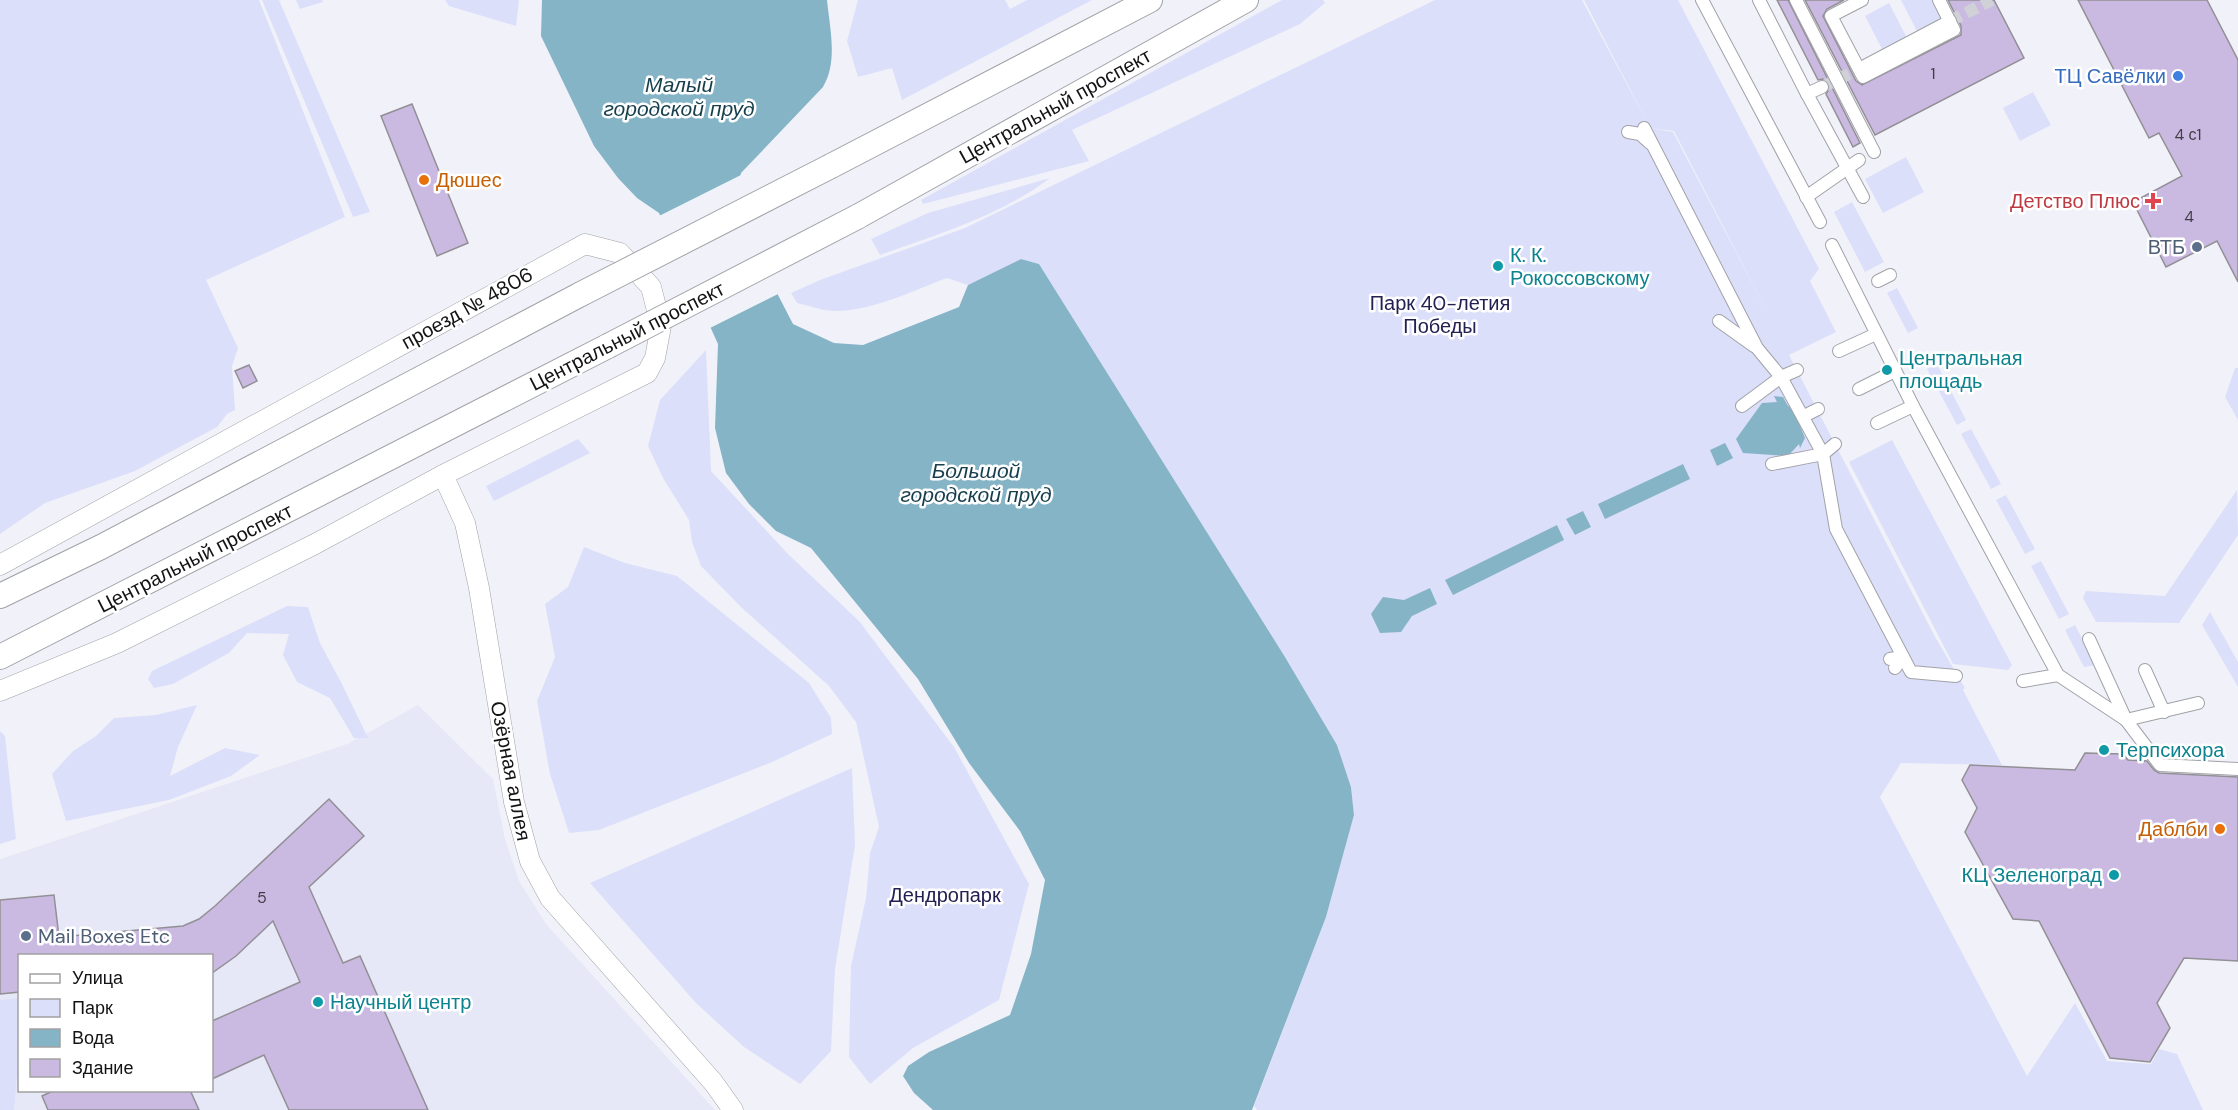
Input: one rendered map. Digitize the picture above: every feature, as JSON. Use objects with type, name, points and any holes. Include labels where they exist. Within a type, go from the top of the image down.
[{"type":"main road","points":[[0,596],[100,547],[581,294],[1150,0]]},
{"type":"main road","name":"Центральный проспект","points":[[0,657],[857,217],[1246,0]]},
{"type":"street","points":[[1702,0],[1820,222]]},
{"type":"street","points":[[1759,0],[1845,168],[1863,197]]},
{"type":"street","points":[[1796,0],[1874,152]]},
{"type":"street","points":[[1862,0],[1832,16],[1863,77],[1954,30],[1939,0]]},
{"type":"street","points":[[1806,94],[1822,87]]},
{"type":"street","points":[[1644,128],[1757,348],[1781,376],[1823,454],[1836,529],[1911,672],[1956,676]]},
{"type":"street","points":[[1628,132],[1640,134],[1655,148]]},
{"type":"street","points":[[1806,197],[1859,160]]},
{"type":"street","name":"проезд № 4806","points":[[0,565],[585,244],[620,254],[651,287],[661,326],[655,358],[647,373],[117,643],[0,692]]},
{"type":"street","points":[[1832,245],[1913,406],[2058,675],[2126,720],[2198,703]]},
{"type":"street","points":[[1878,281],[1890,275]]},
{"type":"street","points":[[1719,321],[1757,348]]},
{"type":"street","points":[[1839,351],[1876,334]]},
{"type":"street","points":[[1742,406],[1781,376],[1797,370]]},
{"type":"street","points":[[1859,388],[1895,371]]},
{"type":"street","points":[[1877,423],[1913,406]]},
{"type":"street","points":[[1804,416],[1818,409]]},
{"type":"street","points":[[1772,464],[1823,454],[1835,444]]},
{"type":"street","name":"Озёрная аллея","points":[[443,475],[465,522],[514,802],[530,861],[550,898],[713,1082],[733,1110]]},
{"type":"street","points":[[2089,639],[2126,720],[2160,765],[2238,769]]},
{"type":"street","points":[[1893,664],[1903,657]]},
{"type":"street","points":[[2145,670],[2164,712]]},
{"type":"street","points":[[2023,681],[2058,675]]},
{"type":"shaded area","points":[[418,705],[493,779],[505,839],[519,881],[546,924],[715,1110],[0,1110],[0,859],[347,744]]},
{"type":"green space","points":[[0,0],[259,0],[345,217],[206,280],[238,348],[232,366],[235,410],[227,414],[217,427],[135,471],[45,503],[0,534]]},
{"type":"green space","points":[[262,0],[279,0],[370,212],[353,217]]},
{"type":"green space","points":[[296,0],[322,0],[323,2],[300,9]]},
{"type":"green space","points":[[445,0],[519,0],[516,26],[449,6]]},
{"type":"green space","points":[[858,0],[1005,0],[1010,9],[1027,0],[1092,0],[902,100],[892,68],[858,77],[847,41]]},
{"type":"green space","points":[[1282,0],[1323,0],[1325,3],[1300,24],[1072,130],[1089,161],[923,204],[921,200]]},
{"type":"green space","name":"Парк 40-летия Победы","points":[[1435,0],[1582,0],[1649,126],[1584,0],[1678,0],[1819,269],[1810,281],[1836,332],[1789,355],[1934,635],[1965,688],[1963,690],[2002,765],[1901,763],[1880,797],[2027,1076],[2075,1003],[2107,1061],[2151,1064],[2159,1049],[2177,1054],[2203,1110],[1257,1110],[1254,1106],[1326,917],[1354,815],[1351,787],[1337,745],[1285,657],[1039,264],[1021,259],[968,285],[947,278],[871,306],[839,311],[824,310],[797,303],[791,293],[820,280],[965,228]],"holes":[[[1650,128],[1674,131],[1770,317],[1673,132]]]},
{"type":"green space","points":[[1901,0],[1932,0],[1942,20],[1918,33]]},
{"type":"green space","points":[[1889,3],[1907,38],[1883,51],[1865,16]]},
{"type":"green space","points":[[2033,92],[2051,125],[2020,141],[2003,108]]},
{"type":"green space","points":[[1906,157],[1924,192],[1883,213],[1865,179]]},
{"type":"green space","points":[[1050,178],[990,214],[880,255],[871,239],[928,213]]},
{"type":"green space","points":[[1852,202],[1884,262],[1865,272],[1834,212]]},
{"type":"green space","points":[[1897,288],[1918,328],[1908,333],[1887,293]]},
{"type":"green space","name":"Дендропарк","points":[[706,350],[711,471],[788,554],[859,621],[954,747],[1029,884],[999,1000],[913,1048],[870,1084],[849,1057],[851,966],[866,898],[870,853],[879,827],[856,722],[829,686],[741,607],[701,566],[692,542],[689,520],[663,478],[648,446],[660,400]]},
{"type":"green space","points":[[1937,364],[1966,420],[1957,425],[1927,369]]},
{"type":"green space","points":[[2235,368],[2238,368],[2238,420],[2225,397]]},
{"type":"green space","points":[[1971,429],[2001,484],[1991,489],[1961,434]]},
{"type":"green space","points":[[578,439],[590,453],[494,501],[486,486]]},
{"type":"green space","points":[[1892,440],[2012,665],[2008,670],[1953,664],[1849,462]]},
{"type":"green space","points":[[2237,490],[2238,535],[2179,623],[2096,622],[2083,598],[2086,591],[2165,596]]},
{"type":"green space","points":[[2006,495],[2035,549],[2025,554],[1996,500]]},
{"type":"green space","points":[[584,547],[625,563],[677,576],[809,683],[831,718],[832,734],[772,762],[599,830],[569,833],[550,774],[537,701],[555,657],[545,604],[568,587]]},
{"type":"green space","points":[[2041,561],[2069,614],[2059,619],[2031,566]]},
{"type":"green space","points":[[287,606],[308,607],[320,643],[368,738],[354,738],[330,698],[297,682],[283,655],[289,634],[247,633],[229,653],[173,684],[154,688],[148,679],[152,671]]},
{"type":"green space","points":[[2210,612],[2238,662],[2238,687],[2202,625]]},
{"type":"green space","points":[[2075,625],[2096,665],[2084,667],[2065,630]]},
{"type":"green space","points":[[197,705],[178,747],[170,776],[225,748],[260,755],[231,776],[169,800],[66,821],[52,774],[73,751],[96,736],[114,718],[156,715]]},
{"type":"green space","points":[[0,731],[5,736],[16,839],[0,844]]},
{"type":"green space","name":"Дендропарк","points":[[852,768],[855,845],[835,969],[831,1051],[800,1084],[744,1047],[696,1003],[590,883]]},
{"type":"green space","points":[[18,998],[18,1074],[14,1110],[0,1110],[0,1000]]},
{"type":"water","name":"Большой городской пруд","points":[[542,0],[827,0],[832,45],[828,77],[823,87],[741,173],[734,210],[793,324],[834,343],[863,345],[959,307],[968,285],[1021,259],[1039,264],[1285,657],[1337,745],[1351,787],[1354,815],[1326,917],[1252,1110],[933,1110],[914,1093],[903,1076],[908,1066],[929,1052],[1010,1015],[1031,954],[1045,880],[1020,831],[969,763],[918,679],[811,548],[776,531],[749,504],[726,473],[715,428],[718,344],[659,213],[637,198],[618,178],[594,146],[541,36]]},
{"type":"water","points":[[1774,396],[1783,397],[1788,406],[1792,407],[1805,438],[1800,448],[1799,444],[1788,456],[1743,453],[1736,439],[1762,403],[1777,402]]},
{"type":"water","points":[[1725,443],[1733,458],[1717,466],[1710,450]]},
{"type":"water","points":[[1683,464],[1690,479],[1605,519],[1598,504]]},
{"type":"water","points":[[1583,511],[1591,527],[1575,535],[1566,519]]},
{"type":"water","points":[[1557,525],[1564,540],[1453,595],[1445,580]]},
{"type":"water","points":[[1430,588],[1437,604],[1412,616],[1401,632],[1380,633],[1371,614],[1383,597],[1404,600]]},
{"type":"pier","points":[[745,173],[738,210],[780,293],[708,329],[657,217]]},
{"type":"building","points":[[1777,0],[1788,0],[1860,143],[1853,147],[1826,94],[1830,88],[1829,83],[1823,79],[1818,80]]},
{"type":"building","points":[[1805,0],[1844,0],[1827,9],[1823,16],[1856,81],[1862,85],[1961,35],[1961,26],[1948,0],[1994,0],[2024,58],[1875,135]]},
{"type":"building","points":[[2078,0],[2207,0],[2238,60],[2238,282],[2217,241],[2166,267],[2133,202],[2182,176],[2159,133],[2149,138]]},
{"type":"building","name":"Дюшес","points":[[412,104],[468,243],[437,256],[381,116]]},
{"type":"building","points":[[249,365],[257,381],[243,388],[235,371]]},
{"type":"building","name":"КЦ Зеленоград","points":[[2085,753],[2123,754],[2128,760],[2147,761],[2159,773],[2238,777],[2238,961],[2184,958],[2157,1003],[2170,1028],[2150,1062],[2110,1058],[2039,921],[2013,919],[1965,832],[1977,808],[1962,780],[1970,765],[2075,770]]},
{"type":"building","points":[[329,799],[364,836],[309,887],[343,963],[360,956],[428,1110],[289,1110],[264,1055],[213,1079],[213,1021],[300,982],[273,921],[236,956],[213,972],[213,954],[18,954],[18,992],[0,994],[0,900],[54,895],[59,937],[183,926],[199,919]]},
{"type":"building","points":[[51,1092],[191,1092],[199,1110],[48,1110],[42,1096]]},
{"type":"tunnel","points":[[1950,21],[1992,0]]},
{"type":"tunnel","points":[[1822,87],[1859,69]]},
{"type":"place","name":"ТЦ Савёлки","points":[[2178,76]]},
{"type":"place","name":"Дюшес","points":[[424,180]]},
{"type":"place","name":"Детство Плюс","points":[[2153,201]]},
{"type":"place","name":"ВТБ","points":[[2197,247]]},
{"type":"place","name":"К. К. Рокоссовскому","points":[[1498,266]]},
{"type":"place","name":"Центральная площадь","points":[[1887,370]]},
{"type":"place","name":"Терпсихора","points":[[2104,750]]},
{"type":"place","name":"Даблби","points":[[2220,829]]},
{"type":"place","name":"КЦ Зеленоград","points":[[2114,875]]},
{"type":"place","name":"Mail Boxes Etc","points":[[26,936]]},
{"type":"place","name":"Научный центр","points":[[318,1002]]},
{"type":"water label","name":"Малый городской пруд","points":[[679,97]]}]
